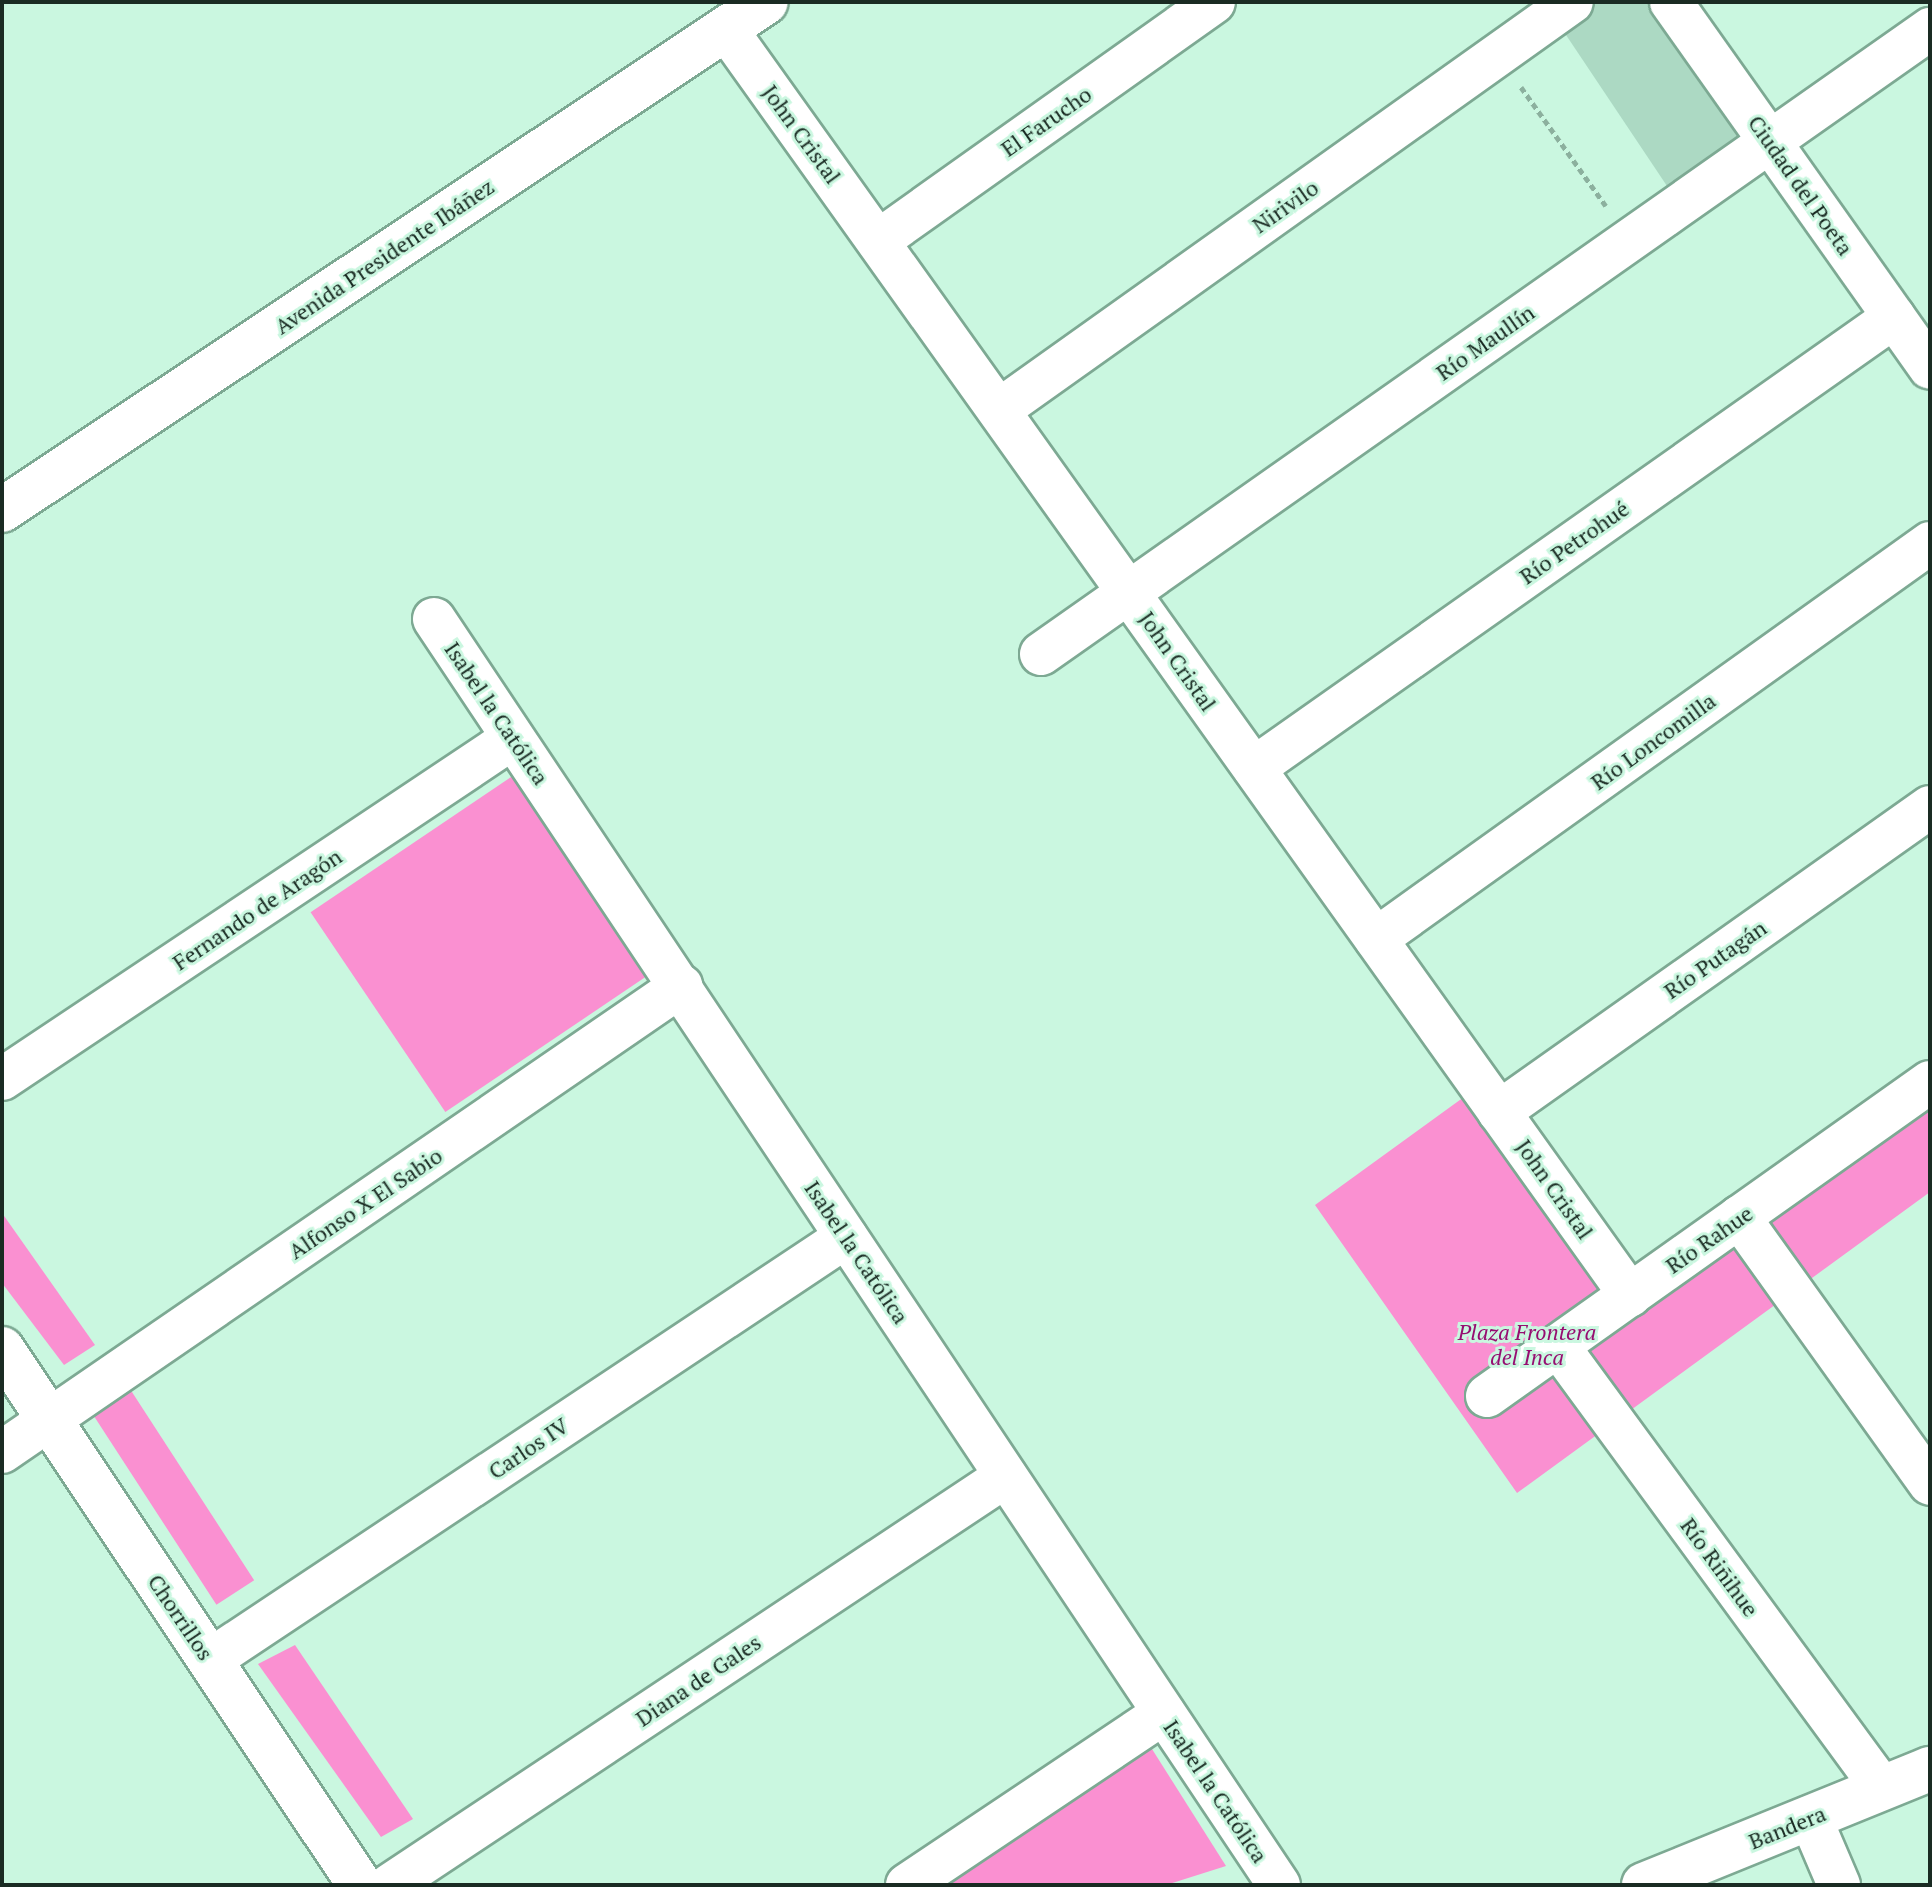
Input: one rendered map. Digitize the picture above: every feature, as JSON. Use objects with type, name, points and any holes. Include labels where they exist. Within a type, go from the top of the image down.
[{"type":"street","name":"Avenida Presidente Ibáñez","points":[[2,510],[766,2]]},
{"type":"street","name":"El Farucho","points":[[878,241],[1214,2]]},
{"type":"street","name":"Nirivilo","points":[[999,410],[1572,2]]},
{"type":"street","name":"Ciudad del Poeta","points":[[1671,2],[1930,368]]},
{"type":"street","name":"John Cristal","points":[[726,29],[1630,1295]]},
{"type":"street","name":"Río Maullín","points":[[1041,654],[1930,29]]},
{"type":"street","name":"Río Petrohué","points":[[1254,768],[1894,317]]},
{"type":"street","name":"Río Loncomilla","points":[[1376,939],[1930,543]]},
{"type":"street","name":"Isabel la Católica","points":[[434,619],[1279,1885]]},
{"type":"street","name":"Fernando de Aragón","points":[[2,1079],[513,738]]},
{"type":"street","name":"Río Putagán","points":[[1499,1112],[1930,807]]},
{"type":"street","name":"Alfonso X El Sabio","points":[[2,1452],[681,986]]},
{"type":"street","name":"Río Rahue","points":[[1487,1396],[1739,1217],[1924,1097]]},
{"type":"street","points":[[1739,1217],[1930,1484]]},
{"type":"street","name":"Carlos IV","points":[[210,1660],[846,1237]]},
{"type":"street","name":"Río Riñihue","points":[[1558,1346],[1882,1788]]},
{"type":"street","name":"Chorrillos","points":[[2,1349],[360,1885]]},
{"type":"street","name":"Diana de Gales","points":[[390,1885],[1006,1476]]},
{"type":"street","points":[[907,1885],[1164,1713]]},
{"type":"street","name":"Bandera","points":[[1644,1885],[1930,1769]]},
{"type":"street","points":[[1810,1817],[1839,1885]]},
{"type":"path","points":[[1498,55],[1630,240]]},
{"type":"green space","points":[[517,773],[652,973],[445,1112],[311,912]]},
{"type":"green space","name":"Plaza Frontera del Inca","points":[[1464,1097],[1622,1314],[1930,1097],[1930,1192],[1517,1493],[1315,1205]]},
{"type":"green space","points":[[2,1213],[95,1345],[64,1365],[2,1283]]},
{"type":"green space","points":[[130,1389],[254,1580],[216,1605],[92,1414]]},
{"type":"green space","points":[[295,1645],[413,1819],[381,1837],[258,1664]]},
{"type":"green space","points":[[1145,1738],[1226,1866],[1166,1885],[930,1885]]},
{"type":"building","points":[[1588,2],[1660,2],[1749,135],[1671,192],[1558,23]]}]
